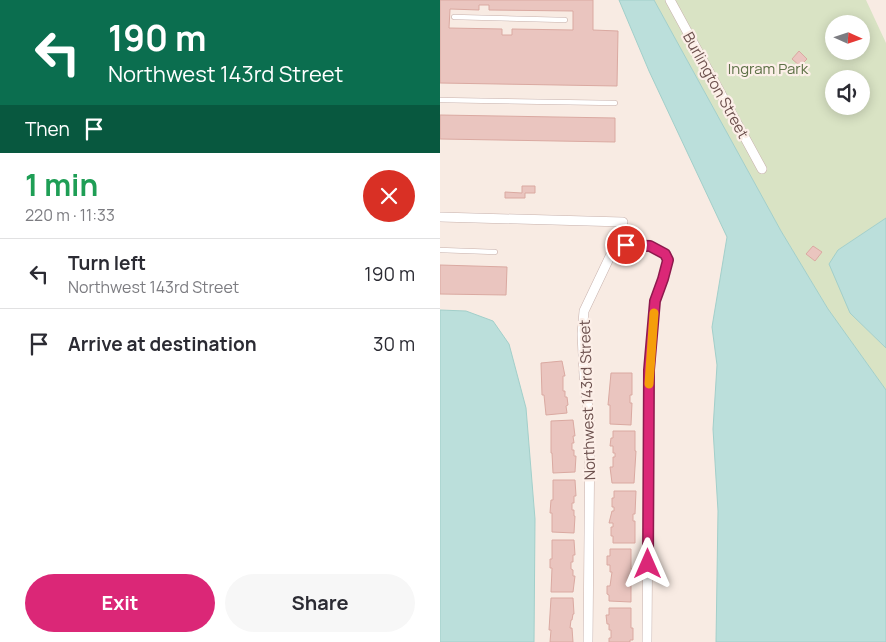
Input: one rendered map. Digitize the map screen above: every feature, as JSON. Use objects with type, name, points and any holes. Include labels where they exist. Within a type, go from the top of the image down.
[{"type":"street","name":"Burlington Street","points":[[670,0],[762,169]]},
{"type":"street","points":[[440,217],[623,222]]},
{"type":"street","name":"Northwest 143rd Street","points":[[588,642],[590,426],[583,367],[582,334],[584,311],[613,250],[626,245],[650,246],[665,254],[668,260],[655,301],[649,370],[647,642]]},
{"type":"lane","points":[[454,17],[564,20]]},
{"type":"lane","points":[[440,100],[615,103]]},
{"type":"lane","points":[[440,250],[495,252]]},
{"type":"green space","name":"Ingram Park","points":[[654,0],[866,0],[886,43],[886,218],[838,250],[850,313],[886,348],[886,390],[828,309],[781,231]]},
{"type":"water","points":[[619,0],[654,0],[781,231],[828,309],[886,390],[886,642],[716,642],[718,511],[713,429],[717,365],[712,327],[727,237],[649,71]]},
{"type":"water","points":[[886,218],[886,348],[850,313],[829,264],[838,250]]},
{"type":"water","points":[[440,310],[466,311],[493,321],[509,344],[526,408],[535,519],[534,642],[440,642]]},
{"type":"building","points":[[440,0],[593,0],[593,30],[618,31],[617,86],[440,83]],"holes":[[[479,5],[489,5],[489,10],[573,11],[573,30],[512,29],[512,35],[502,35],[502,29],[449,28],[450,9],[479,10]]]},
{"type":"building","points":[[799,51],[807,59],[800,66],[792,59]]},
{"type":"building","points":[[440,115],[615,118],[615,142],[440,139]]},
{"type":"building","points":[[522,186],[535,186],[535,193],[525,193],[525,198],[505,198],[505,192],[522,193]]},
{"type":"building","points":[[813,246],[822,252],[815,261],[806,254]]},
{"type":"building","points":[[440,265],[507,267],[506,295],[440,294]]},
{"type":"building","points":[[562,361],[565,376],[563,376],[563,391],[565,391],[565,397],[567,397],[567,413],[546,415],[544,395],[542,395],[541,363]]},
{"type":"building","points":[[611,373],[632,373],[632,395],[630,395],[630,403],[632,403],[631,425],[610,424],[610,405],[608,405]]},
{"type":"building","points":[[573,420],[575,436],[573,436],[572,450],[574,450],[574,456],[576,456],[575,472],[553,473],[551,421]]},
{"type":"building","points":[[613,431],[635,431],[634,483],[612,483],[610,467],[613,467],[615,453],[613,453],[613,446],[610,446]]},
{"type":"building","points":[[553,480],[575,480],[576,496],[574,496],[574,503],[572,503],[572,510],[574,510],[575,516],[574,533],[552,532],[552,513],[550,513],[551,500],[553,500]]},
{"type":"building","points":[[614,491],[636,491],[635,514],[633,514],[633,521],[635,521],[635,543],[613,543],[611,527],[613,527],[613,523],[609,523],[612,511],[614,511],[612,498],[614,498]]},
{"type":"building","points":[[552,540],[574,540],[575,555],[573,555],[573,562],[571,562],[573,576],[575,576],[573,592],[551,592],[552,568],[550,568],[550,559],[552,559]]},
{"type":"building","points":[[610,549],[631,549],[633,582],[631,582],[631,602],[609,601],[607,586],[610,586],[612,572],[610,572],[610,565],[607,565],[607,556],[610,556]]},
{"type":"building","points":[[551,598],[573,598],[574,614],[570,628],[572,628],[573,642],[550,642]]},
{"type":"building","points":[[609,608],[631,608],[633,640],[630,640],[630,642],[609,642],[611,630],[609,630],[609,624],[607,624],[606,615],[609,615]]},
{"type":"slow traffic","points":[[649,384],[654,313]]},
{"type":"route","points":[[626,245],[650,246],[665,254],[668,260],[655,301],[649,370],[648,564]]}]
